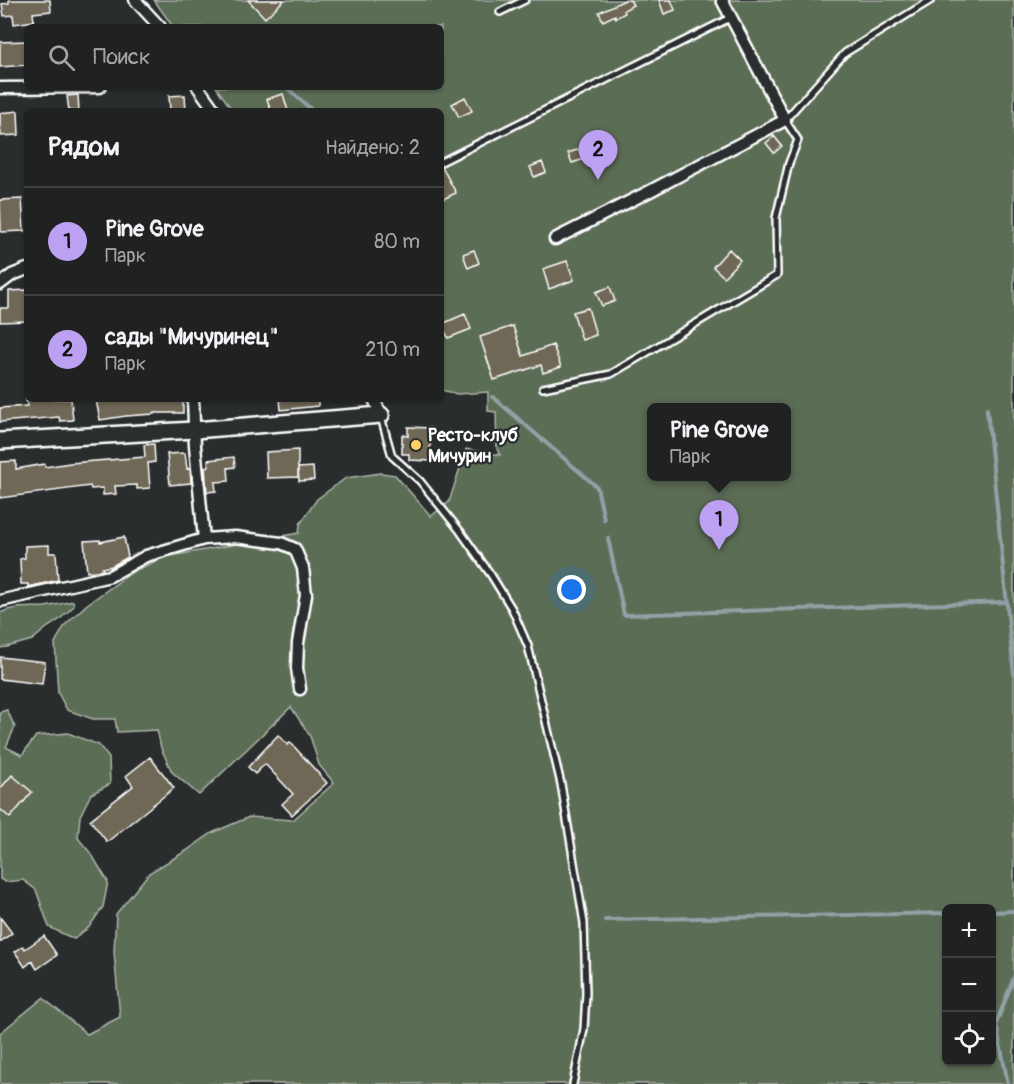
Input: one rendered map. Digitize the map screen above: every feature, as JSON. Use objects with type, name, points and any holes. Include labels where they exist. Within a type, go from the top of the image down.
[{"type":"street","points":[[135,0],[157,24]]},
{"type":"street","points":[[555,239],[785,120],[722,0]]},
{"type":"street","points":[[0,88],[24,88]]},
{"type":"street","points":[[200,90],[213,108]]},
{"type":"street","points":[[0,284],[12,275],[24,270]]},
{"type":"street","points":[[193,402],[204,539]]},
{"type":"street","points":[[0,441],[194,430],[381,415],[375,402]]},
{"type":"street","points":[[0,602],[111,576],[146,556],[204,539],[235,537],[281,543],[295,549],[303,568],[306,595],[298,643],[297,668],[300,689]]},
{"type":"lane","points":[[500,12],[525,0]]},
{"type":"lane","points":[[543,388],[611,374],[777,275],[776,218],[789,163],[798,140],[785,120],[845,53],[931,0]]},
{"type":"lane","points":[[444,161],[730,18]]},
{"type":"lane","points":[[381,415],[392,456],[420,481],[466,540],[512,609],[528,646],[561,784],[584,923],[586,993],[584,1029],[573,1084]]},
{"type":"green space","points":[[154,0],[1014,0],[1014,1084],[0,1084],[0,1033],[43,998],[87,1034],[120,1017],[114,952],[116,914],[149,873],[212,833],[249,817],[293,820],[334,783],[319,765],[310,736],[291,707],[199,795],[172,772],[161,748],[157,730],[117,732],[115,719],[93,719],[67,710],[58,693],[55,643],[65,625],[86,605],[134,571],[165,557],[299,533],[300,524],[317,499],[346,478],[381,473],[395,475],[431,516],[449,502],[466,449],[500,455],[497,449],[496,412],[488,411],[488,392],[457,394],[444,391],[444,108],[231,108],[218,90],[444,90],[444,24],[171,24]]},
{"type":"green space","points":[[73,601],[74,606],[32,640],[0,648],[0,613],[16,608],[48,607]]},
{"type":"green space","points":[[7,710],[15,727],[6,747],[22,755],[36,736],[68,733],[99,745],[109,758],[110,784],[91,794],[80,816],[78,838],[92,855],[108,882],[103,907],[89,927],[74,939],[49,927],[36,890],[23,880],[5,882],[0,879],[0,712]]},
{"type":"building","points":[[9,0],[50,0],[51,11],[33,13],[34,21],[14,24],[13,15],[4,16],[2,4],[9,3]]},
{"type":"building","points":[[248,0],[284,0],[265,18]]},
{"type":"building","points":[[625,0],[630,0],[633,5],[616,18],[615,15],[603,21],[599,12]]},
{"type":"building","points":[[659,0],[671,0],[675,10],[664,14]]},
{"type":"building","points":[[24,41],[24,65],[0,67],[0,42]]},
{"type":"building","points":[[283,94],[287,108],[270,108],[267,99]]},
{"type":"building","points":[[78,95],[79,108],[69,108],[67,96]]},
{"type":"building","points":[[185,95],[186,108],[170,108],[169,96]]},
{"type":"building","points":[[465,97],[472,111],[459,117],[452,104]]},
{"type":"building","points":[[18,111],[19,135],[1,136],[0,113]]},
{"type":"building","points":[[774,136],[782,146],[774,153],[766,143]]},
{"type":"building","points":[[583,148],[587,158],[572,163],[568,153]]},
{"type":"building","points":[[542,162],[546,172],[534,177],[530,167]]},
{"type":"building","points":[[444,171],[456,193],[444,199]]},
{"type":"building","points":[[22,199],[24,231],[1,232],[0,200]]},
{"type":"building","points":[[729,249],[740,260],[724,277],[713,267]]},
{"type":"building","points":[[474,250],[479,263],[468,268],[463,254]]},
{"type":"building","points":[[567,261],[574,280],[549,289],[543,269]]},
{"type":"building","points":[[610,287],[615,301],[602,306],[596,292]]},
{"type":"building","points":[[24,290],[24,321],[0,322],[0,308],[9,308],[9,291]]},
{"type":"building","points":[[588,308],[596,335],[582,340],[573,312]]},
{"type":"building","points":[[465,314],[471,329],[448,338],[444,323]]},
{"type":"building","points":[[513,326],[523,356],[553,345],[561,367],[543,373],[541,365],[494,380],[480,337]]},
{"type":"building","points":[[26,402],[71,402],[73,420],[60,421],[59,417],[0,422],[0,408],[27,406]]},
{"type":"building","points":[[96,402],[183,402],[183,413],[154,413],[100,420]]},
{"type":"building","points":[[280,402],[318,402],[318,406],[281,410]]},
{"type":"building","name":"Ресто-клуб Мичурин","points":[[408,427],[431,428],[430,461],[409,460],[409,454],[402,454],[402,435],[408,436]]},
{"type":"building","points":[[154,444],[155,462],[148,463],[150,488],[137,489],[137,485],[115,486],[116,494],[103,495],[103,488],[91,489],[90,486],[0,498],[0,462],[16,461],[16,469],[44,464],[45,467],[145,457],[144,445]]},
{"type":"building","points":[[298,450],[298,477],[267,478],[266,452]]},
{"type":"building","points":[[185,453],[187,469],[190,468],[191,483],[170,485],[167,454]]},
{"type":"building","points":[[234,457],[235,467],[228,468],[229,481],[215,482],[216,491],[207,492],[205,467],[209,466],[208,460]]},
{"type":"building","points":[[313,467],[314,480],[299,481],[298,468]]},
{"type":"building","points":[[124,537],[128,557],[112,566],[102,568],[103,570],[87,572],[84,541],[100,540],[100,542]]},
{"type":"building","points":[[49,545],[49,553],[56,553],[58,580],[28,587],[28,584],[21,584],[20,559],[25,558],[25,546]]},
{"type":"building","points":[[0,657],[45,662],[42,684],[0,679]]},
{"type":"building","points":[[278,735],[288,745],[290,742],[327,783],[292,815],[282,804],[293,794],[265,764],[255,774],[248,767]]},
{"type":"building","points":[[150,757],[174,788],[107,842],[90,820],[133,786],[126,776]]},
{"type":"building","points":[[12,775],[32,792],[10,818],[0,809],[0,789]]},
{"type":"building","points":[[0,917],[12,933],[0,942]]},
{"type":"building","points":[[44,936],[57,955],[37,969],[32,961],[25,967],[15,952],[23,946],[25,949]]},
{"type":"waterway","points":[[289,90],[310,108]]},
{"type":"waterway","points":[[492,397],[597,487],[604,519]]},
{"type":"waterway","points":[[987,409],[1014,674]]},
{"type":"waterway","points":[[608,538],[624,615],[1007,602]]},
{"type":"waterway","points":[[996,912],[1014,911]]},
{"type":"waterway","points":[[605,920],[942,913]]},
{"type":"waterway","points":[[1008,1084],[996,1024],[1014,977]]},
{"type":"place","name":"сады \"Мичуринец\"","points":[[598,180]]},
{"type":"place","name":"Ресто-клуб Мичурин","points":[[416,445]]},
{"type":"place","name":"Pine Grove","points":[[719,550]]}]
